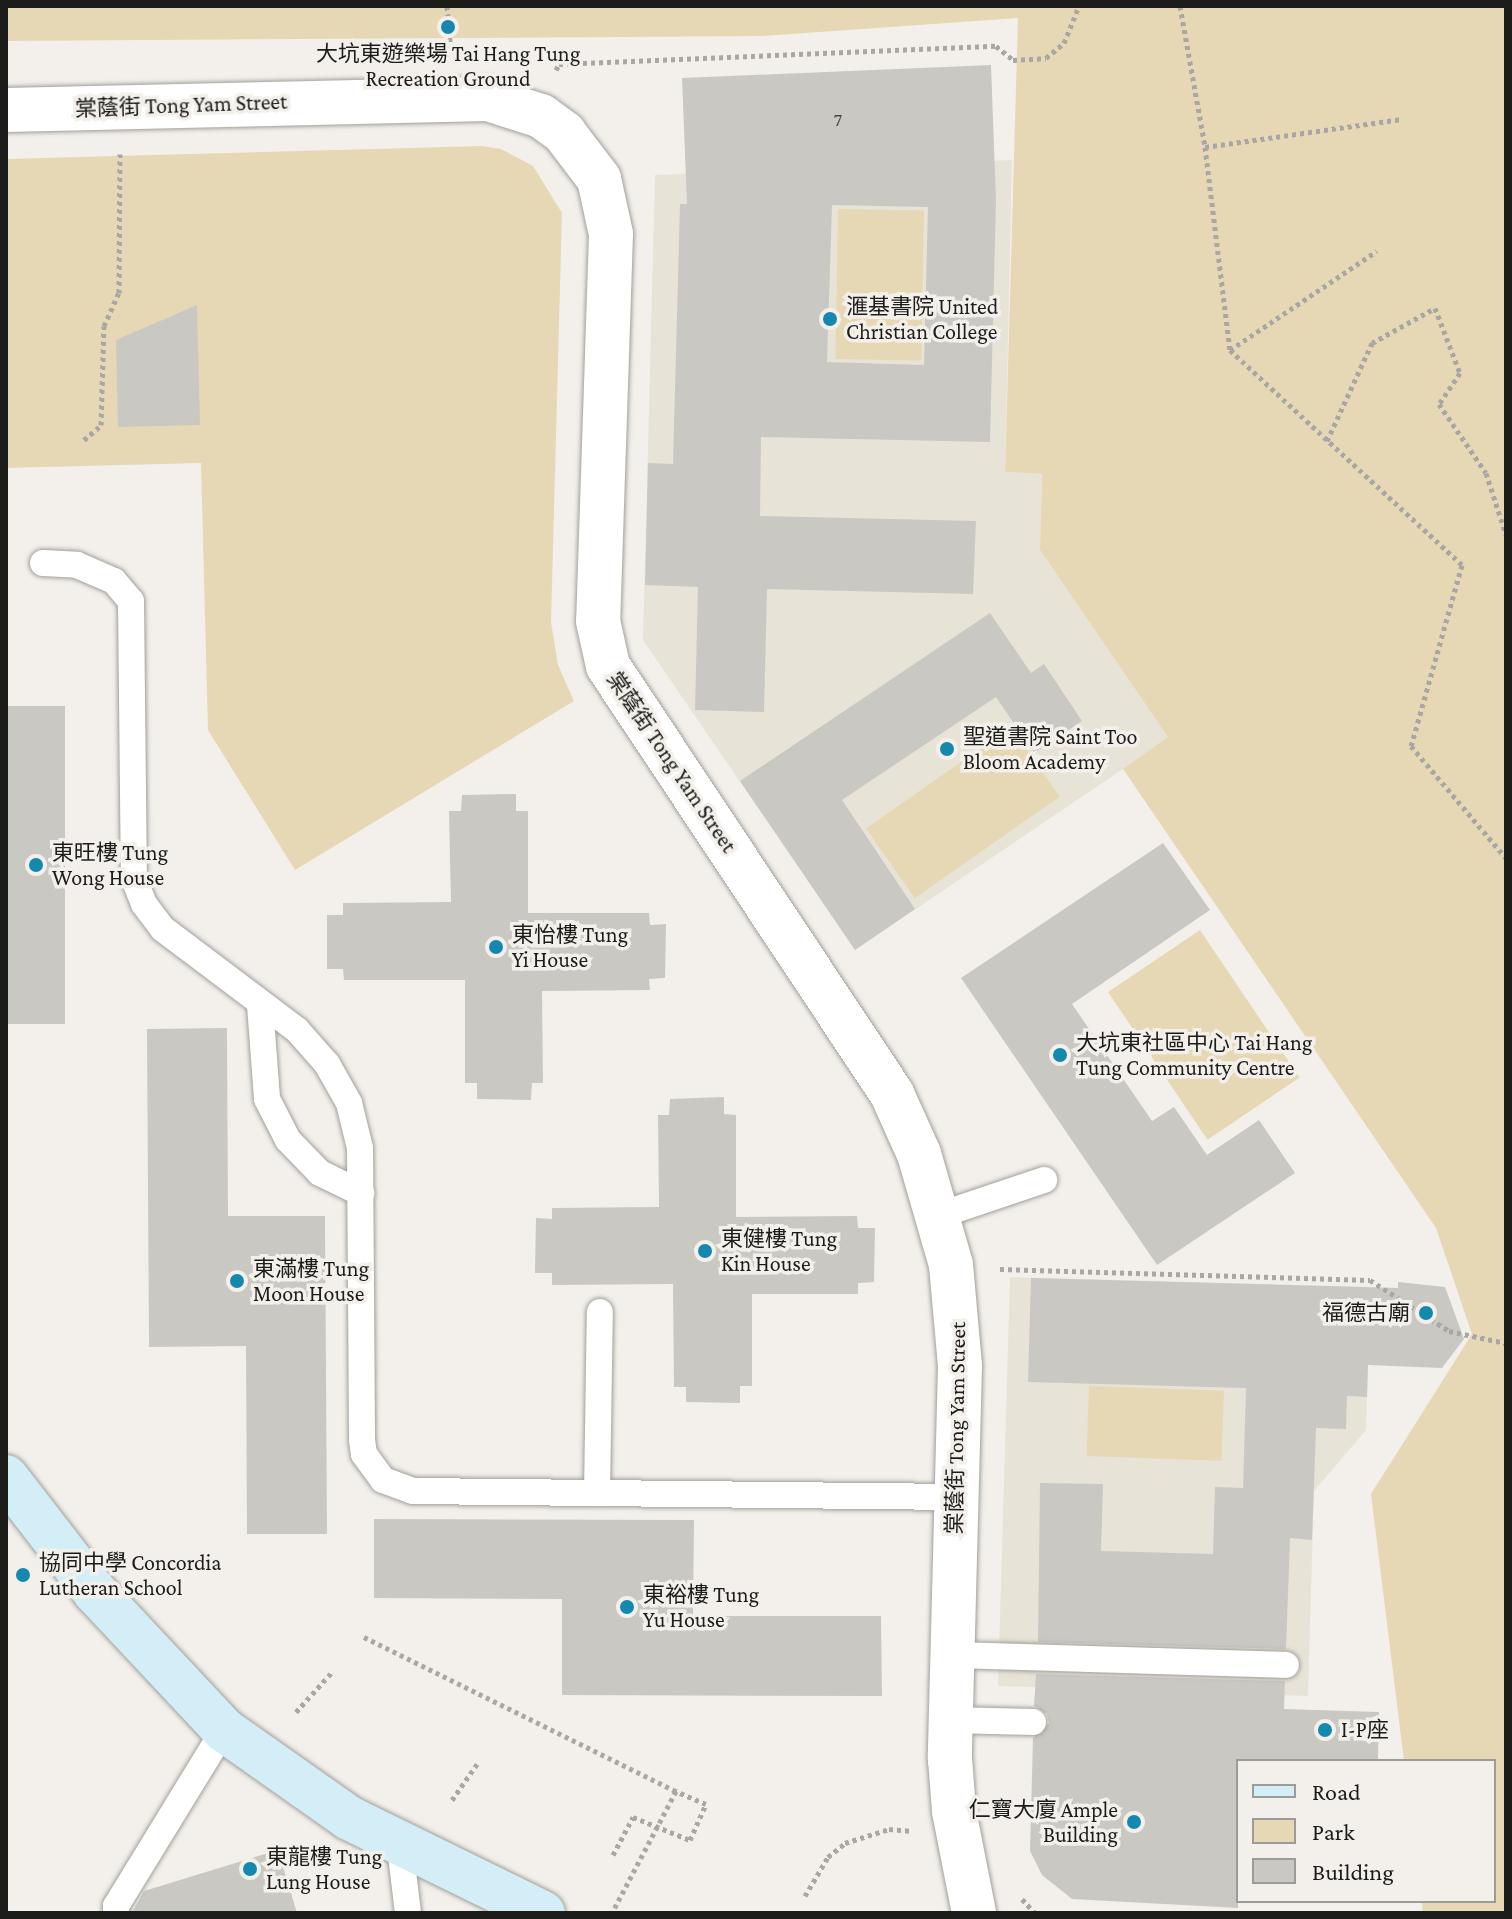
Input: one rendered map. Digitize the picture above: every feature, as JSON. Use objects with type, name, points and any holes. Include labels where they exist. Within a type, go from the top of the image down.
[{"type":"main road","points":[[6,1477],[95,1592],[224,1730],[297,1785],[400,1846],[543,1913]]},
{"type":"street","name":"棠蔭街 Tong Yam Street","points":[[6,110],[488,99],[541,116],[584,154],[599,179],[611,234],[598,621],[608,666],[859,1038],[892,1094],[940,1215],[958,1315],[950,1720],[954,1811],[974,1913]]},
{"type":"lane","points":[[43,563],[77,565],[114,581],[131,601],[134,879],[163,929],[307,1041],[327,1064],[349,1103],[360,1148],[362,1440],[372,1468],[397,1488],[413,1491],[956,1497]]},
{"type":"lane","points":[[260,1005],[267,1099],[288,1140],[320,1173],[361,1193]]},
{"type":"lane","points":[[940,1215],[1044,1180]]},
{"type":"lane","points":[[597,1493],[600,1312]]},
{"type":"lane","points":[[952,1655],[1286,1665]]},
{"type":"lane","points":[[950,1720],[1033,1722]]},
{"type":"lane","points":[[116,1913],[116,1906],[224,1730]]},
{"type":"lane","points":[[400,1846],[408,1913]]},
{"type":"path","points":[[447,6],[452,63]]},
{"type":"path","points":[[550,82],[559,64],[996,46],[1013,60],[1046,58],[1064,43],[1079,6]]},
{"type":"path","points":[[1180,6],[1205,147],[1230,350],[1462,565],[1411,746],[1506,858]]},
{"type":"path","points":[[1205,147],[1402,119]]},
{"type":"path","points":[[84,440],[97,434],[104,412],[104,326],[119,293],[120,179]]},
{"type":"path","points":[[1230,350],[1377,251]]},
{"type":"path","points":[[1327,441],[1372,343],[1435,308],[1460,373],[1439,404],[1486,473],[1506,535]]},
{"type":"path","points":[[987,1268],[1370,1280],[1449,1331],[1506,1343]]},
{"type":"path","points":[[364,1637],[706,1804],[690,1840],[633,1817],[613,1855]]},
{"type":"path","points":[[296,1712],[333,1671]]},
{"type":"path","points":[[452,1800],[477,1764]]},
{"type":"path","points":[[612,1913],[676,1791]]},
{"type":"path","points":[[805,1896],[828,1857],[845,1843],[889,1829],[911,1831]]},
{"type":"shaded area","points":[[1012,160],[1005,472],[1042,474],[1040,550],[1169,738],[855,950],[643,640],[655,175]]},
{"type":"shaded area","points":[[1010,1277],[1370,1287],[1366,1430],[1314,1491],[1308,1696],[998,1686]]},
{"type":"green space","points":[[6,6],[1506,6],[1506,1913],[1423,1913],[1422,1903],[1496,1903],[1496,1759],[1404,1759],[1371,1494],[1472,1334],[1436,1228],[1123,769],[1168,737],[1040,550],[1042,474],[1005,472],[1018,18],[763,36],[6,41]]},
{"type":"green space","points":[[482,146],[501,149],[533,166],[562,213],[551,622],[558,665],[574,701],[295,870],[208,730],[201,463],[6,468],[6,159]]},
{"type":"green space","points":[[838,209],[924,211],[921,360],[835,359]]},
{"type":"green space","points":[[1011,727],[1060,797],[915,898],[866,829]]},
{"type":"green space","points":[[1200,930],[1300,1078],[1208,1140],[1108,992]]},
{"type":"green space","points":[[1089,1386],[1224,1391],[1221,1461],[1087,1456]]},
{"type":"building","points":[[991,65],[996,200],[990,442],[761,437],[760,516],[976,521],[973,594],[767,589],[764,712],[695,710],[698,587],[645,585],[648,463],[673,464],[680,204],[687,204],[682,78]],"holes":[[[832,205],[928,207],[924,365],[827,362]]]},
{"type":"building","points":[[197,305],[200,425],[118,427],[116,340]]},
{"type":"building","points":[[990,613],[1031,673],[1044,664],[1082,721],[1034,753],[996,697],[842,800],[915,909],[855,950],[740,781]]},
{"type":"building","name":"東旺樓 Tung Wong House","points":[[6,706],[65,706],[65,1024],[6,1024]]},
{"type":"building","name":"東怡樓 Tung Yi House","points":[[516,794],[516,811],[528,811],[528,913],[649,913],[650,925],[666,924],[665,978],[649,979],[650,990],[542,991],[543,1083],[532,1083],[531,1100],[477,1099],[477,1083],[465,1083],[465,980],[344,980],[343,969],[327,969],[327,915],[343,915],[343,903],[451,902],[449,811],[461,811],[462,795]]},
{"type":"building","name":"大坑東社區中心 Tai Hang Tung Community Centre","points":[[1163,843],[1210,910],[1072,1004],[1152,1121],[1174,1107],[1207,1155],[1259,1120],[1295,1173],[1157,1265],[961,978]]},
{"type":"building","name":"東滿樓 Tung Moon House","points":[[227,1028],[228,1216],[325,1216],[327,1534],[247,1534],[246,1346],[149,1347],[147,1029]]},
{"type":"building","name":"東健樓 Tung Kin House","points":[[724,1097],[724,1114],[736,1115],[736,1217],[857,1216],[858,1228],[875,1228],[874,1282],[858,1283],[858,1294],[752,1294],[752,1386],[740,1386],[740,1403],[686,1402],[686,1387],[674,1387],[673,1284],[552,1285],[552,1273],[535,1273],[536,1218],[552,1219],[552,1208],[659,1207],[658,1115],[669,1115],[670,1099]]},
{"type":"building","points":[[1031,1278],[1398,1288],[1398,1282],[1445,1287],[1464,1339],[1442,1368],[1368,1365],[1367,1397],[1347,1396],[1346,1429],[1316,1428],[1312,1540],[1290,1538],[1286,1649],[1038,1642],[1040,1483],[1103,1484],[1101,1551],[1213,1554],[1215,1487],[1243,1488],[1246,1388],[1028,1382]]},
{"type":"building","name":"東裕樓 Tung Yu House","points":[[374,1519],[694,1520],[693,1616],[881,1616],[882,1696],[562,1695],[562,1599],[374,1598]]},
{"type":"building","name":"仁寶大廈 Ample Building","points":[[1036,1674],[1285,1681],[1284,1709],[1379,1712],[1378,1759],[1236,1759],[1238,1908],[1072,1899],[1042,1875],[1030,1851],[1033,1738],[1049,1723],[1047,1714],[1034,1706]]},
{"type":"building","name":"東龍樓 Tung Lung House","points":[[278,1850],[297,1913],[132,1913],[144,1891]]},
{"type":"place","name":"大坑東遊樂場 Tai Hang Tung Recreation Ground","points":[[448,27]]},
{"type":"place","name":"滙基書院 United Christian College","points":[[830,319]]},
{"type":"place","name":"聖道書院 Saint Too Bloom Academy","points":[[947,749]]},
{"type":"place","name":"東旺樓 Tung Wong House","points":[[36,865]]},
{"type":"place","name":"東怡樓 Tung Yi House","points":[[496,947]]},
{"type":"place","name":"大坑東社區中心 Tai Hang Tung Community Centre","points":[[1060,1055]]},
{"type":"place","name":"東健樓 Tung Kin House","points":[[705,1251]]},
{"type":"place","name":"東滿樓 Tung Moon House","points":[[237,1281]]},
{"type":"place","name":"福德古廟","points":[[1426,1313]]},
{"type":"place","name":"協同中學 Concordia Lutheran School","points":[[23,1575]]},
{"type":"place","name":"東裕樓 Tung Yu House","points":[[627,1607]]},
{"type":"place","name":"I-P座","points":[[1325,1730]]},
{"type":"place","name":"仁寶大廈 Ample Building","points":[[1134,1822]]},
{"type":"place","name":"東龍樓 Tung Lung House","points":[[250,1869]]}]
